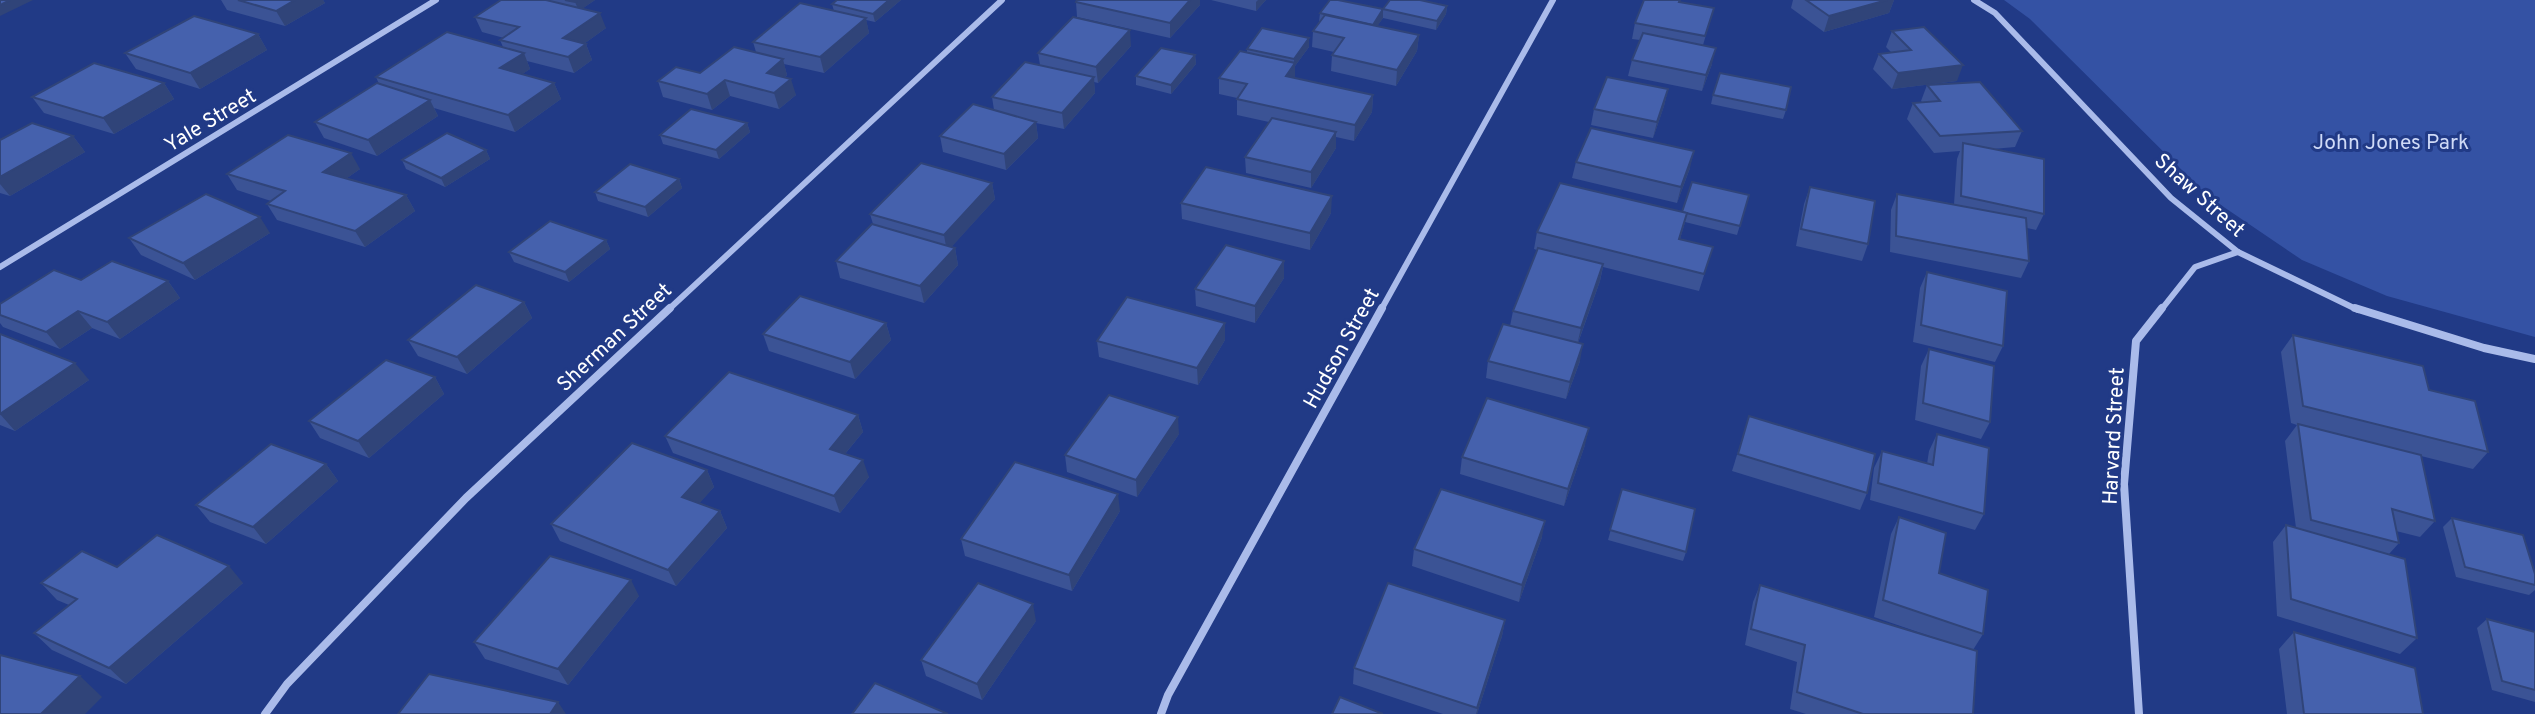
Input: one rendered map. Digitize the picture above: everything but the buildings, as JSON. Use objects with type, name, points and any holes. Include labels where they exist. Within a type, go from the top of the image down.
[{"type":"street","name":"Yale Street","points":[[0,267],[436,0]]},
{"type":"street","name":"Sherman Street","points":[[265,714],[287,684],[466,498],[1002,0]]},
{"type":"street","name":"Hudson Street","points":[[1161,714],[1168,695],[1553,0]]},
{"type":"street","name":"Shaw Street","points":[[1974,0],[1995,13],[2171,198],[2238,252],[2362,312],[2484,348],[2535,359]]},
{"type":"street","name":"Harvard Street","points":[[2139,714],[2124,485],[2136,341],[2195,267],[2238,252]]},
{"type":"green space","name":"John Jones Park","points":[[2004,0],[2535,0],[2535,337],[2387,296],[2302,260],[2209,197],[2030,19]]}]
